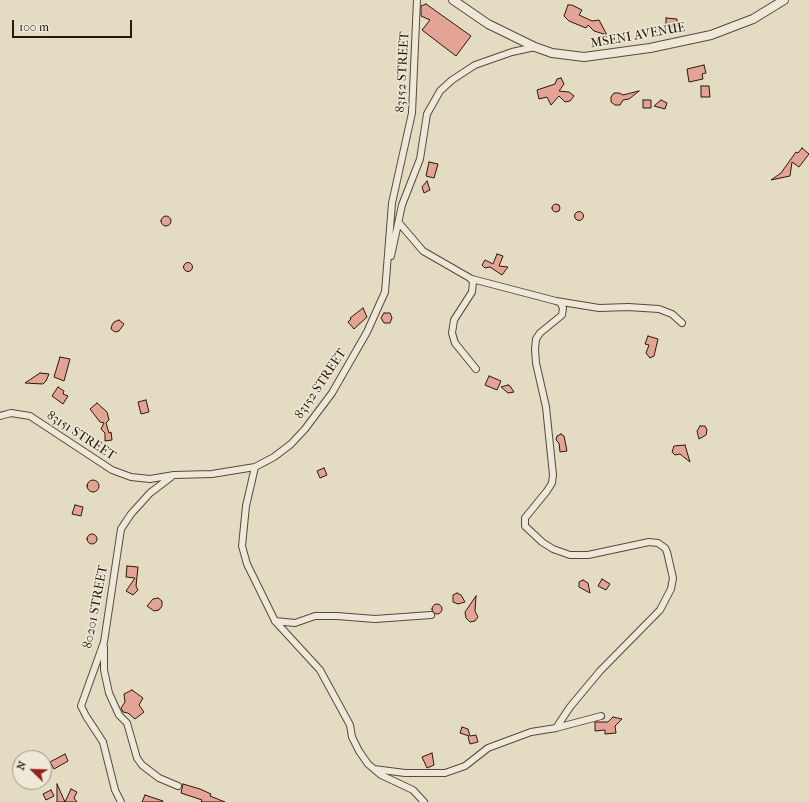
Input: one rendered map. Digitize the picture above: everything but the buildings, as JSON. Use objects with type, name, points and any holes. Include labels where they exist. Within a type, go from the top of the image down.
[{"type":"street","name":"83152 STREET","points":[[174,475],[212,474],[255,467],[274,457],[291,444],[308,425],[332,393],[381,306],[386,292],[392,203],[410,131],[414,97],[417,0]]},
{"type":"street","name":"MSENI AVENUE","points":[[453,0],[488,24],[535,47],[552,53],[584,57],[650,48],[712,35],[753,19],[784,0]]},
{"type":"street","name":"83152 STREET","points":[[389,263],[400,224],[402,206],[420,159],[427,114],[440,91],[452,80],[475,65],[512,52],[535,47]]},
{"type":"street","points":[[400,224],[423,251],[472,279],[556,301],[599,308],[628,307],[659,309],[672,314],[682,323]]},
{"type":"street","points":[[472,279],[474,283],[473,288],[454,320],[452,333],[455,343],[476,369]]},
{"type":"street","points":[[556,301],[560,302],[563,308],[562,315],[540,333],[536,339],[535,349],[536,362],[546,407],[554,475],[552,483],[547,491],[525,518],[525,526],[542,542],[553,549],[570,555],[588,555],[649,542],[658,543],[665,548],[671,563],[673,578],[671,589],[660,610],[600,670],[570,707],[556,728]]},
{"type":"street","name":"83151 STREET","points":[[0,416],[11,413],[30,416],[96,461],[112,470],[132,477],[150,479],[174,475]]},
{"type":"street","points":[[255,467],[246,506],[242,546],[255,583],[275,621],[320,670],[350,725],[352,737],[359,752],[368,764],[381,775],[413,790],[424,802]]},
{"type":"street","name":"80201 STREET","points":[[121,802],[115,790],[103,742],[81,706],[104,642],[121,529],[130,514],[150,493],[174,475]]},
{"type":"street","points":[[275,621],[295,623],[315,616],[375,619],[431,615]]},
{"type":"street","points":[[104,642],[104,670],[109,693],[119,715],[127,723],[137,758],[142,765],[160,778],[178,786]]},
{"type":"street","points":[[374,768],[405,773],[445,773],[465,766],[488,748],[531,732],[556,728],[601,716]]}]
